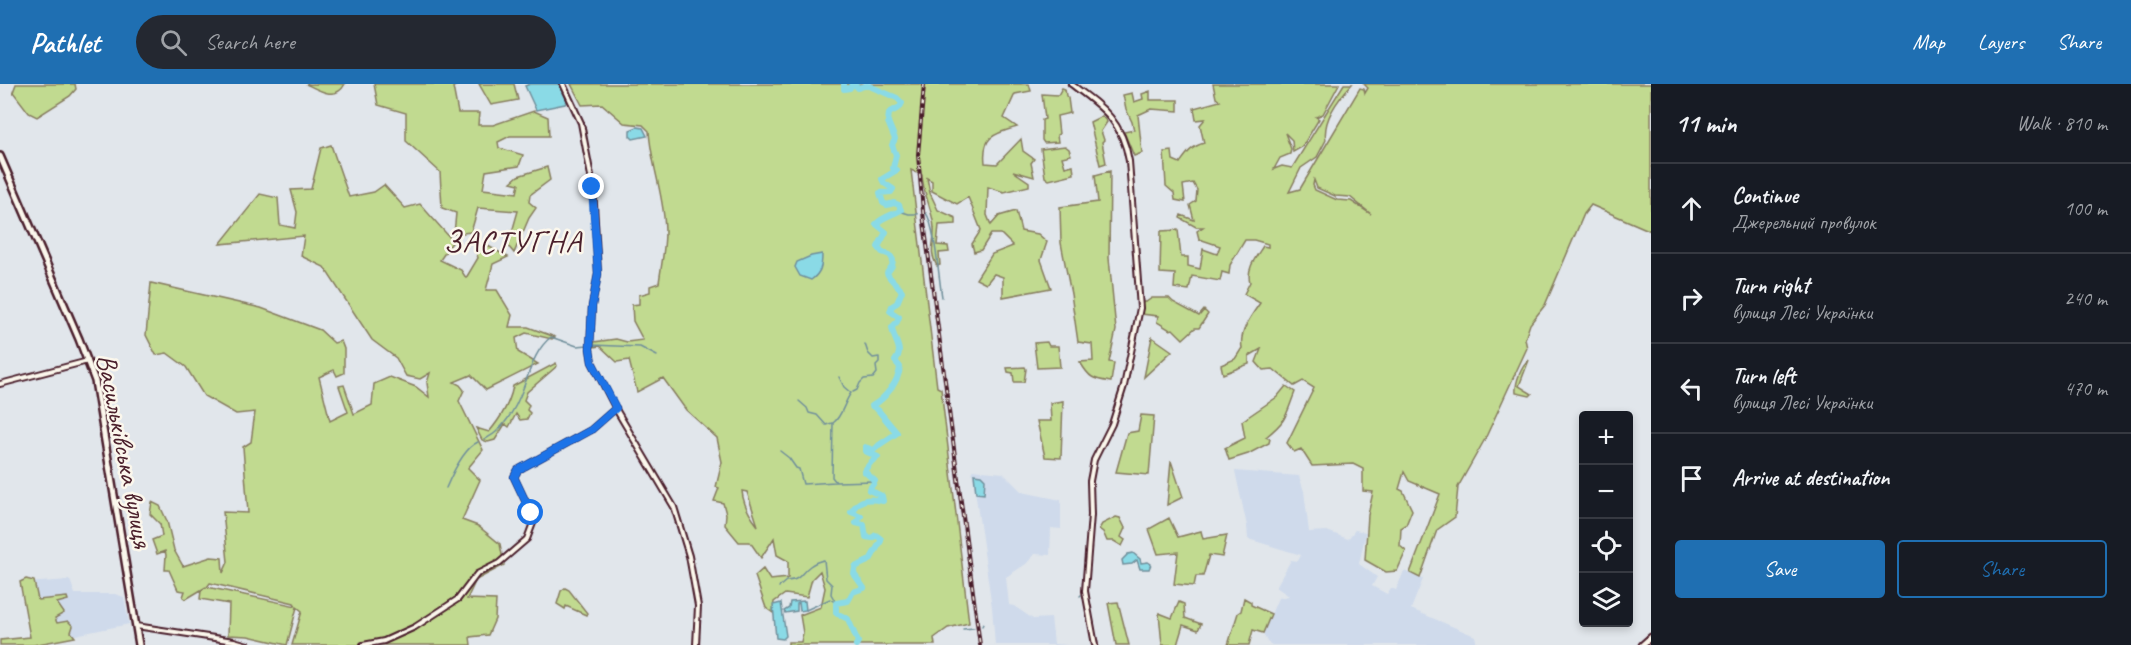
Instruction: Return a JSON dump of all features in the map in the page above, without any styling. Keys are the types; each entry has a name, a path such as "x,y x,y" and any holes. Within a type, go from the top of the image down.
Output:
{"main road":[{"name":"Васильківська вулиця","path":"0,156 95,381 139,645"},
{"path":"1642,645 1651,637"}],"street":[{"path":"563,84 581,123 586,141 592,187 598,274 592,306 590,349 592,362 674,507 689,556 698,606 696,645"},
{"path":"1071,84 1113,118 1120,129 1127,152 1140,308 1124,386 1112,424 1094,460 1089,487 1091,515 1085,591 1095,645"},
{"path":"0,384 88,361"},
{"path":"363,645 384,641 441,610 458,599 477,574 499,562 527,539 533,523 531,513 514,477 518,470 591,430 616,408"},
{"path":"136,626 248,645"}],"shaded area":[{"path":"972,470 1003,473 1022,492 1061,500 1061,529 1051,528 1050,555 1035,554 1026,564 1006,577 1009,605 1033,619 1051,618 1054,644 1067,645 995,645 992,607"},
{"path":"1235,471 1299,476 1304,491 1309,532 1327,531 1348,539 1355,530 1366,532 1359,564 1377,577 1372,586 1387,594 1391,588 1396,590 1404,571 1423,579 1411,609 1475,636 1477,645 1272,645 1267,642 1263,633 1278,598 1289,596 1276,587 1291,560 1298,561 1301,555 1248,539"},
{"path":"70,580 75,594 115,594 124,597 129,624 36,643 25,583"}],"green space":[{"path":"16,84 75,84 76,89 70,96 37,117 29,113 13,92"},
{"path":"306,84 345,84 337,92 327,93"},
{"path":"374,84 460,84 453,87 458,113 479,113 478,125 493,125 534,111 548,117 549,136 510,136 498,142 499,148 523,155 519,166 486,171 483,189 517,193 519,184 511,182 518,176 547,167 550,180 530,195 529,202 536,208 529,218 514,253 508,246 518,211 478,208 471,232 454,234 456,213 442,208 440,172 406,141 406,113 378,105"},
{"path":"479,84 514,84 518,100 491,105"},
{"path":"571,84 1029,84 1031,91 1015,94 1004,118 1017,127 991,138 986,147 985,163 997,164 1021,139 1023,151 1034,159 1031,163 1034,177 1013,171 1029,182 1029,186 1004,192 988,187 987,215 991,225 999,216 1016,211 1021,231 1038,234 1047,242 1041,260 1051,288 1003,297 1003,277 994,274 986,284 976,279 992,254 1013,246 1001,234 991,234 981,250 974,252 972,244 981,230 968,197 957,204 932,191 932,181 927,178 930,193 938,210 956,218 956,224 939,225 937,245 948,246 949,252 939,253 940,265 937,266 932,251 933,222 922,175 911,170 937,387 941,389 969,623 948,628 934,638 935,645 788,645 788,642 801,642 803,633 800,615 821,607 825,588 820,571 812,579 807,597 785,594 774,602 773,613 766,608 755,576 763,569 770,580 788,578 788,561 777,555 774,538 761,558 750,542 739,542 725,525 726,514 723,503 714,501 719,488 716,487 722,462 717,438 686,410 663,378 637,392 629,360 617,362 600,346 593,347 594,342 616,339 627,342 643,340 633,321 632,305 639,304 639,295 650,292 650,286 659,283 665,232 663,207 649,131 643,125 624,123 602,104 582,105","holes":["742,491 747,492 758,526 744,501"]},
{"path":"1213,84 1339,84 1323,114 1316,117 1319,119 1302,147 1293,152 1292,140 1285,133 1291,149 1290,154 1280,158 1274,169 1282,166 1292,168 1344,84 1352,84 1329,117 1325,132 1326,140 1317,157 1301,168 1289,192 1300,189 1360,88 1364,89 1365,93 1368,88 1364,84 1651,84 1651,231 1591,205 1584,214 1545,305 1530,324 1525,339 1527,348 1485,439 1458,487 1455,517 1437,530 1420,578 1410,573 1440,494 1409,481 1404,472 1399,489 1403,491 1412,510 1406,525 1401,528 1400,546 1406,551 1397,571 1386,572 1365,560 1368,515 1373,492 1363,491 1363,469 1353,464 1312,466 1301,449 1294,452 1287,443 1314,388 1303,381 1294,386 1273,369 1263,370 1256,362 1261,349 1249,356 1249,364 1223,374 1221,365 1235,359 1242,348 1244,330 1260,303 1244,294 1250,282 1249,272 1252,263 1263,246 1268,247 1268,244 1245,240 1230,265 1229,274 1222,272 1220,281 1192,276 1189,290 1174,288 1175,274 1160,273 1161,231 1178,230 1181,257 1188,257 1188,266 1200,269 1203,249 1217,254 1220,246 1199,239 1197,231 1203,227 1196,227 1180,218 1181,215 1194,220 1190,205 1196,201 1197,190 1193,183 1183,185 1185,202 1175,200 1174,193 1166,186 1164,152 1172,151 1173,160 1180,163 1190,150 1204,143 1200,125 1205,119 1196,120 1194,108 1220,101 1216,98","holes":["1314,180 1317,188 1335,196 1350,197 1371,214 1351,201 1337,200 1315,190"]},
{"path":"1062,88 1065,89 1068,98 1070,113 1057,116 1058,142 1044,143 1042,120 1045,119 1042,94 1058,95"},
{"path":"1150,91 1150,100 1178,100 1178,111 1151,109 1138,115 1142,153 1134,156 1124,132 1134,130 1123,95 1132,93 1134,102 1143,99 1142,94"},
{"path":"1102,116 1107,122 1101,131 1106,163 1100,165 1090,122"},
{"path":"331,145 349,197 374,192 384,185 405,208 420,204 453,241 440,260 461,270 466,278 478,258 476,242 508,257 493,264 486,290 497,290 512,315 509,327 528,327 555,337 552,339 526,333 516,338 518,352 538,364 486,390 471,375 454,382 464,390 459,401 483,450 468,468 480,480 462,520 478,526 500,544 504,565 476,580 467,599 496,600 495,619 488,635 470,637 471,645 292,645 302,611 297,607 287,645 248,636 228,635 229,604 200,599 201,591 206,587 186,599 183,597 185,591 178,590 169,570 165,570 165,551 157,554 152,540 162,536 160,524 150,514 152,502 160,506 167,521 174,550 183,566 211,557 222,558 223,573 228,562 223,512 248,513 243,447 251,442 255,412 236,414 204,396 186,367 167,353 156,355 146,335 151,283 261,308 320,330 334,343 341,341 344,349 344,373 337,376 334,370 319,377 330,421 348,412 339,386 344,385 354,414 372,405 374,384 390,377 416,387 429,397 427,383 430,373 420,379 406,376 396,358 372,340 324,267 301,256 304,236 220,244 260,194 278,198 280,225 295,228 297,212 291,190 311,189 321,148","holes":["210,583 294,603 296,606 207,587"]},
{"path":"1065,146 1071,155 1062,157 1065,167 1073,165 1074,174 1049,180 1045,177 1041,149"},
{"path":"1110,171 1109,258 1116,330 1109,362 1114,363 1111,382 1092,377 1080,362 1093,361 1092,344 1078,342 1061,243 1060,207 1098,202 1095,175"},
{"path":"1152,298 1169,298 1199,316 1204,310 1208,314 1199,328 1195,328 1183,339 1173,329 1170,330 1157,322 1158,316 1141,314 1141,302"},
{"path":"1152,337 1172,351 1144,377"},
{"path":"1047,342 1049,346 1058,346 1060,367 1037,368 1034,343"},
{"path":"1529,360 1519,386 1532,394 1530,396 1516,393 1519,375"},
{"path":"556,363 557,366 527,392 524,400 529,405 527,410 530,413 527,419 520,420 516,414 509,427 505,424 495,440 488,442 482,440 476,428 489,432 510,399 513,386"},
{"path":"1025,367 1024,382 1014,382 1013,373 1008,372 1007,368"},
{"path":"1286,386 1295,392 1285,417 1266,437 1270,439 1269,443 1248,454 1229,460 1225,448 1245,438 1242,421 1277,397"},
{"path":"1063,401 1061,458 1045,457 1037,421 1051,421 1050,403"},
{"path":"1141,415 1154,416 1149,475 1116,472 1127,433 1138,431"},
{"path":"1171,461 1183,497 1167,505"},
{"path":"1116,517 1120,518 1125,528 1121,537 1125,540 1122,546 1114,541 1107,541 1099,529 1102,524"},
{"path":"1169,518 1178,537 1201,531 1203,539 1227,535 1222,557 1209,555 1203,576 1196,576 1194,586 1174,584 1178,552 1158,554 1149,529"},
{"path":"26,579 34,581 38,600 67,597 68,600 57,603 64,613 55,618 57,623 68,621 73,626 71,632 75,637 33,645 0,645 0,640 30,637 20,582"},
{"path":"565,588 587,613 586,615 566,606 565,609 557,604 561,591"},
{"path":"1244,598 1251,602 1251,605 1271,614 1263,633 1253,630 1249,645 1228,645 1238,613 1241,611"},
{"path":"1118,602 1129,645 1116,645 1108,603"},
{"path":"1179,602 1184,604 1185,618 1201,624 1198,630 1183,625 1177,645 1162,645 1159,613 1172,618"}],"water":[{"path":"559,84 567,101 565,104 536,110 525,86"},
{"path":"637,127 643,128 647,136 633,139 630,136 630,130"},
{"path":"822,254 822,262 817,275 811,280 800,276 795,267 797,262"},
{"path":"974,474 981,475 985,479 984,494 976,493"},
{"path":"1133,553 1141,563 1151,564 1149,569 1140,569 1137,560 1132,564 1123,565 1122,560 1128,554"},
{"path":"805,601 806,610 800,611 799,603 797,611 785,613 790,602"},
{"path":"781,603 786,636 783,639 776,638 773,605"}],"waterway":[{"path":"844,84 844,89 850,88 852,84"},
{"path":"854,84 858,88 867,85 897,98 902,103 900,107 889,113 888,122 895,139 892,145 896,155 893,168 897,170 882,179 893,189 891,192 880,193 883,203 887,205 894,203 899,205 901,210 876,224 886,232 878,247 882,252 890,255 893,260 887,273 902,291 897,303 890,311 899,317 892,327 899,349 895,361 900,367 897,378 890,389 872,406 897,433 874,450 865,447 865,451 878,457 864,471 875,481 869,490 882,496 883,501 865,500 851,512 861,516 856,523 864,525 866,537 872,538 876,535 881,541 870,560 855,567 854,574 864,588 853,592 848,601 836,603 836,613 848,619 858,642 856,645"},
{"path":"899,211 918,214"},
{"path":"926,213 934,240 942,297"},
{"path":"484,440 496,432 510,415 540,349 551,337 577,346 588,345"},
{"path":"853,392 864,379 873,378 877,373 876,366 879,363 879,357 873,358 868,353 865,344"},
{"path":"592,345 640,347 657,356"},
{"path":"839,377 844,387 851,393 839,417 833,423 832,477 836,482 875,481"},
{"path":"799,401 809,413 817,415 826,425 832,423"},
{"path":"446,488 463,456 478,442"},
{"path":"780,451 799,469 803,484 835,482"},
{"path":"779,587 786,581 798,578 813,564 824,560 826,579 832,585 831,594 835,601"},
{"path":"1088,580 1089,569"},
{"path":"806,610 830,599 836,603"},
{"path":"963,629 974,628"}],"railway":[{"path":"924,84 918,155 924,222 980,645"}],"district":[{"name":"ЗАСТУГНА","path":"513,241"}],"route":[{"path":"531,513 514,477 518,470 591,430 616,408 592,362 590,349 592,306 598,274 592,187"}]}
